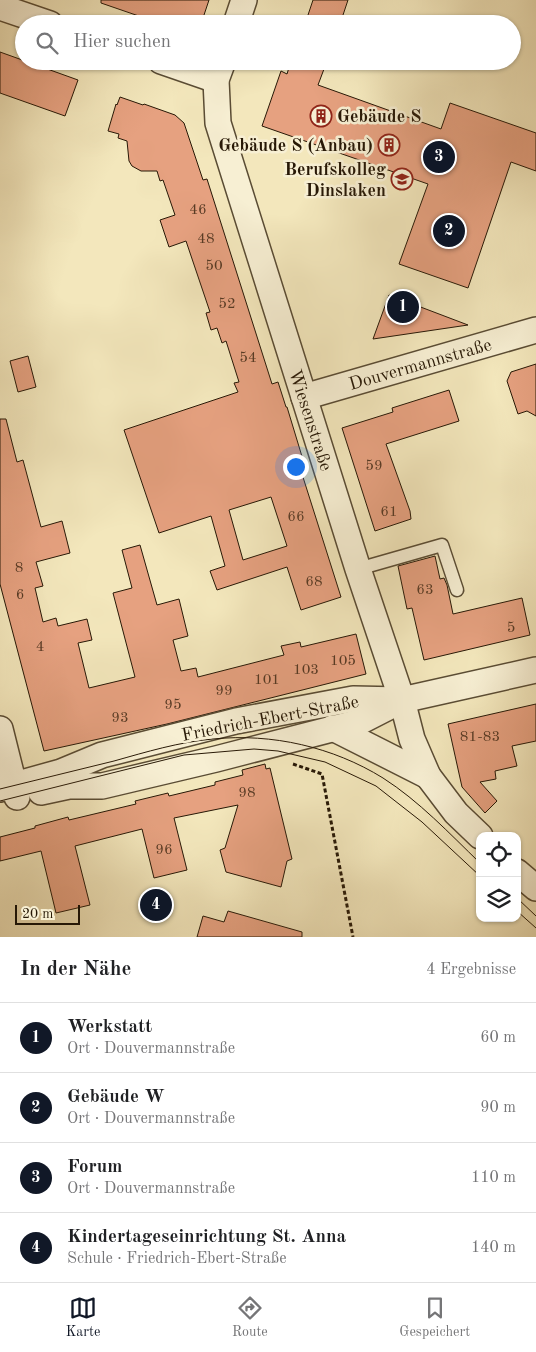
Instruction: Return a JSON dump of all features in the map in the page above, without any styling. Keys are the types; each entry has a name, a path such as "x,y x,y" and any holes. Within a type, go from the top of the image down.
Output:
{"street":[{"path":"239,15 244,0"},
{"path":"0,7 24,15"},
{"name":"Wiesenstraße","path":"220,71 218,123 358,569 402,700 412,739 428,776 456,813 476,832"},
{"name":"Douvermannstraße","path":"304,397 536,330"},
{"path":"402,700 536,670"},
{"name":"Friedrich-Ebert-Straße","path":"8,793 102,755 236,721 353,699 402,700"},
{"name":"Friedrich-Ebert-Straße","path":"8,793 69,786 102,786 358,722 402,700"},
{"path":"0,728 8,793"},
{"name":"Wiesenstraße","path":"333,728 428,776"}],"lane":[{"path":"358,569 442,545 457,590"}],"path":[{"path":"322,774 353,937"}],"building":[{"path":"101,0 209,0 204,15 136,15 101,3"},
{"path":"313,0 348,0 343,15 308,15"},
{"path":"0,52 15,57 15,70 50,70 78,80 65,116 0,93"},
{"path":"288,70 324,70 318,85 441,129 450,103 536,133 536,171 511,162 468,288 399,264 428,184 262,126 281,71 287,74"},
{"path":"120,97 175,115 184,123 203,180 207,179 272,384 278,382 287,407 307,473 302,474 341,597 301,610 287,567 217,590 210,571 225,566 211,516 159,533 124,430 238,392 234,383 239,382 226,341 222,343 217,328 211,330 206,313 210,312 186,241 169,247 160,220 175,215 163,180 160,181 157,171 141,171 132,166 129,161 127,141 118,138 119,134 108,131","holes":["271,497 287,546 243,560 229,510"]},
{"path":"389,295 468,325 373,339"},
{"path":"28,356 36,387 18,392 10,361"},
{"path":"536,364 536,416 527,411 518,414 507,381 511,372"},
{"path":"449,390 459,421 386,444 410,511 411,519 375,531 342,428 393,412 392,408"},
{"path":"0,419 6,419 17,462 23,460 41,527 62,521 70,553 36,562 43,586 35,588 43,622 56,618 58,626 87,619 92,640 78,643 89,688 135,677 113,593 132,588 122,550 140,545 157,605 179,599 188,636 173,640 181,671 196,668 198,677 284,655 281,646 300,642 301,647 356,634 366,674 167,724 44,751 0,584"},
{"path":"435,556 440,579 444,578 447,585 453,614 522,598 530,635 424,660 412,608 407,609 398,566"},
{"path":"536,704 536,741 512,746 517,766 495,771 496,779 480,782 497,801 485,813 462,787 448,724"},
{"path":"265,764 266,769 270,768 292,859 287,861 281,887 226,872 220,850 225,848 238,805 174,818 187,870 154,878 142,829 75,846 90,905 56,913 41,851 0,861 0,837 68,817 69,820 136,804 135,801 168,793 169,796 215,785 215,782 243,775 242,770"},
{"path":"228,911 302,932 302,937 197,937 203,916 224,922"}],"tram line":[{"path":"0,789 188,742 235,738 280,741 323,750 364,767 383,778 421,807 476,859"},
{"path":"0,801 184,755 254,749 278,751 325,762 376,786 422,822 476,872"},
{"path":"521,902 536,916"},
{"path":"521,915 536,928"}],"place":[{"name":"Gebäude S","path":"321,116"},
{"name":"Gebäude S (Anbau)","path":"389,145"},
{"name":"Forum","path":"439,157"},
{"name":"Berufskolleg Dinslaken","path":"402,179"},
{"name":"Gebäude W","path":"449,231"},
{"name":"Werkstatt","path":"403,307"},
{"name":"Kindertageseinrichtung St. Anna","path":"156,905"}]}
